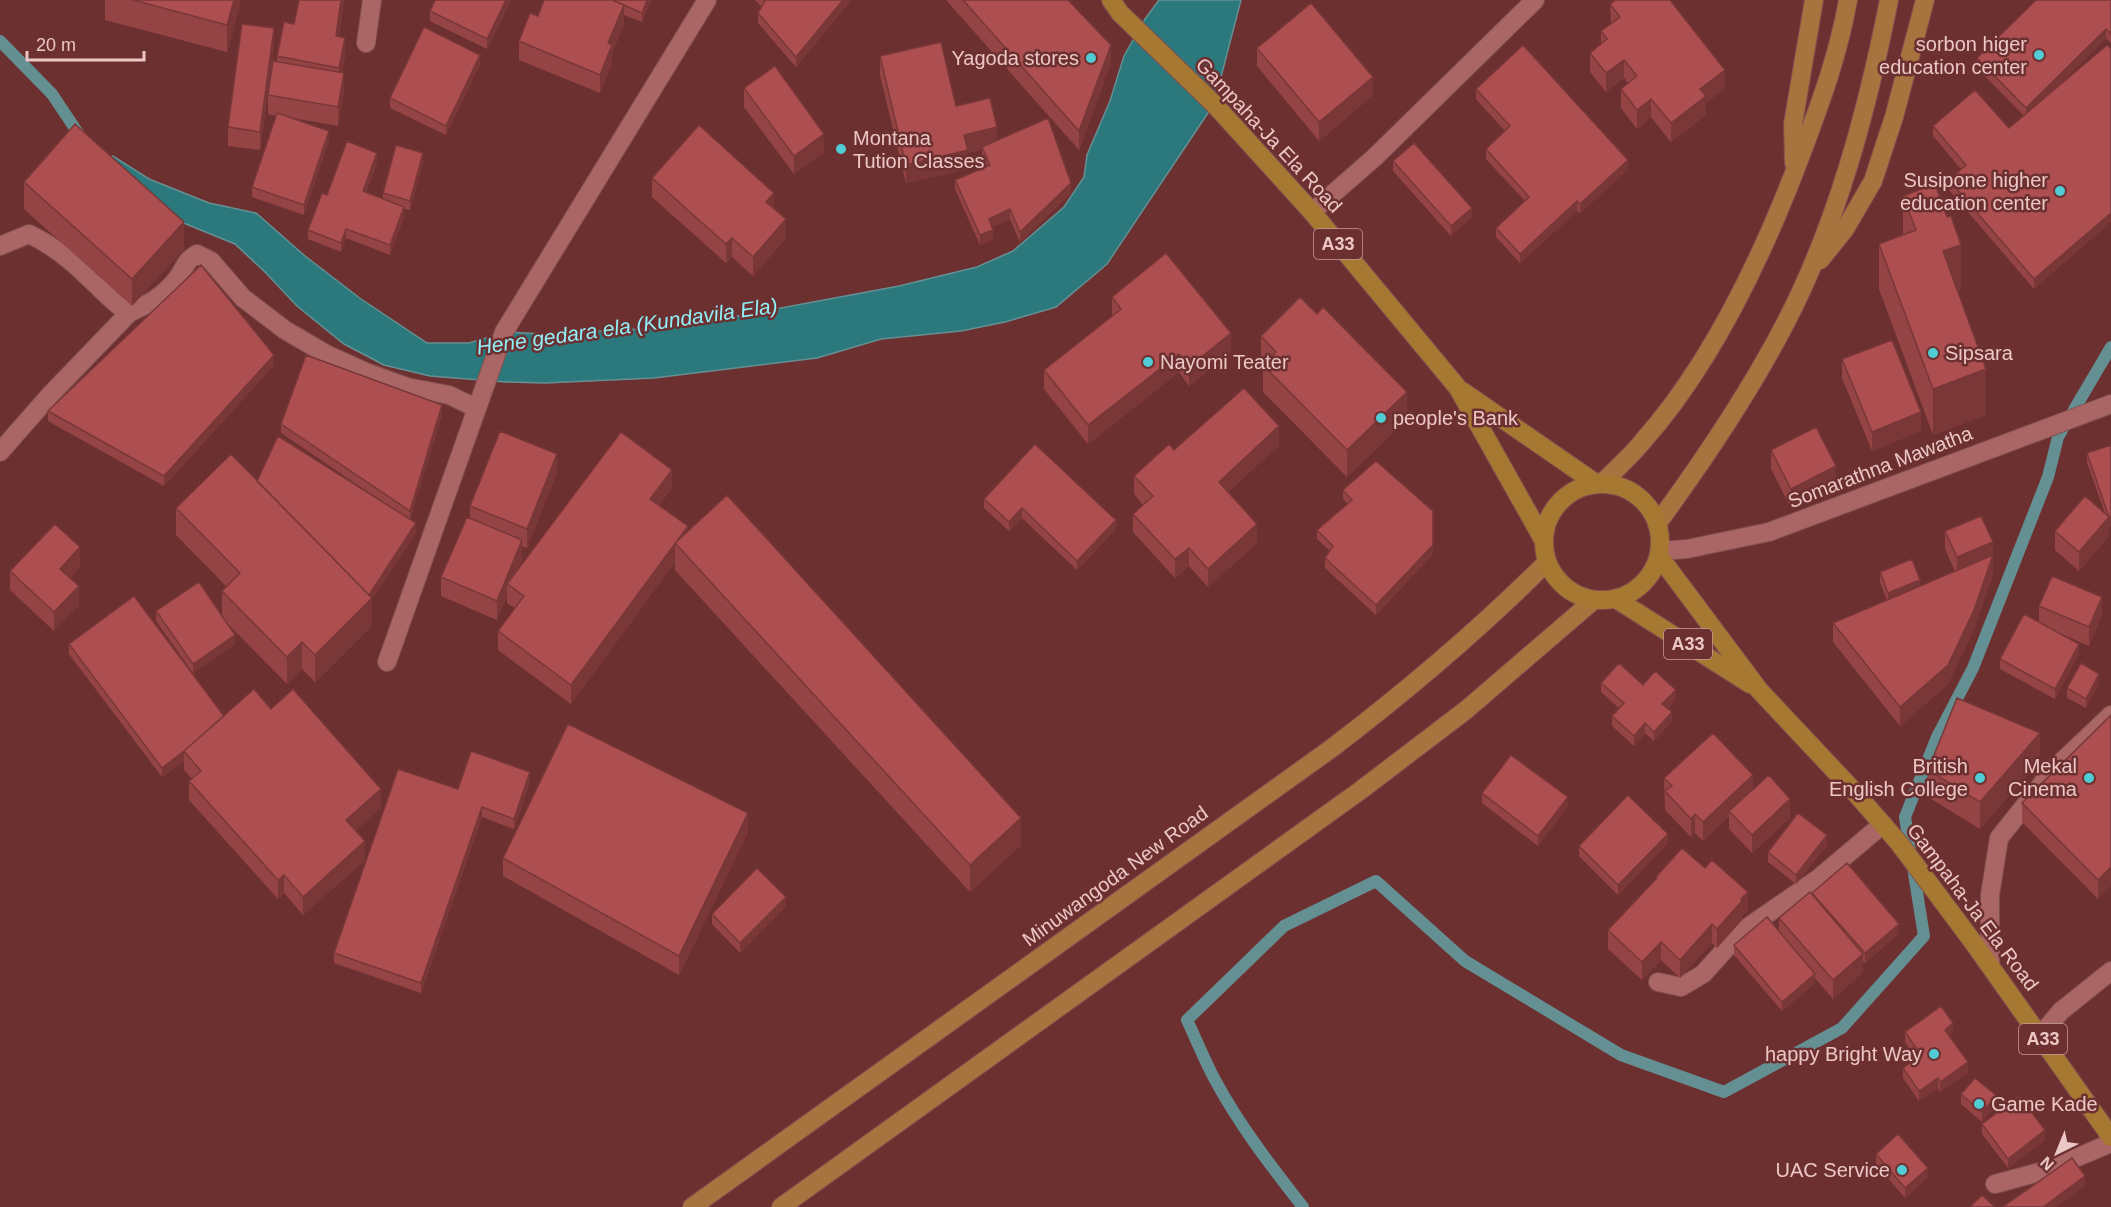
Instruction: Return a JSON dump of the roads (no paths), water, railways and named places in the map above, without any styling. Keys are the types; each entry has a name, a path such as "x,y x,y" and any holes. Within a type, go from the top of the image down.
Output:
{"highway":[{"name":"Gampaha-Ja Ela Road","path":"1116,7 1214,104 1312,212 1458,388 1544,541"},
{"name":"Gampaha-Ja Ela Road","path":"1458,388 1599,484"},
{"path":"1599,484 1617,486 1636,494 1651,510 1660,534 1656,566 1644,583 1631,593 1616,599 1593,600 1569,591 1554,576 1547,562 1544,541 1549,517 1557,504 1577,489 1599,484"},
{"name":"Gampaha-Ja Ela Road","path":"1659,553 1759,690 1899,843 1990,965 2111,1137"},
{"name":"Gampaha-Ja Ela Road","path":"1616,599 1759,690"}],"main road":[{"path":"1794,173 1793,124 1814,0"},
{"path":"1599,484 1644,441 1674,402 1705,355 1758,261 1794,173 1835,56 1848,0"},
{"path":"1657,524 1707,455 1741,402 1785,323 1807,277 1826,231 1851,152 1872,79 1889,0"},
{"path":"1807,277 1845,229 1873,181 1894,117 1925,0"},
{"name":"Minuwangoda New Road","path":"692,1207 1341,741 1396,699 1466,640 1547,562"},
{"path":"781,1207 1387,770 1466,710 1593,600"}],"street":[{"path":"366,43 372,0"},
{"path":"387,662 504,332 707,0"},
{"path":"1312,212 1375,157 1535,0"},
{"path":"0,246 29,234 47,243 129,313"},
{"path":"0,452 50,395 129,313 157,300 177,278 188,260 197,254 211,261 243,298 285,330 326,354 368,373 407,387 449,395 476,408"},
{"name":"Somarathna Mawatha","path":"1659,553 1769,532 2111,404"},
{"path":"1990,965 1990,895 2000,838 2053,770 2111,715"},
{"path":"1658,982 1681,987 1703,974 1741,932 1819,878 1883,824"},
{"path":"2040,1036 2061,1011 2111,971"},
{"path":"1995,1184 2047,1170 2111,1143"}],"water":[{"path":"1159,0 1241,0 1214,104 1107,264 1056,307 1005,322 961,331 881,339 817,358 654,378 545,383 430,376 384,365 344,344 297,306 235,244 186,224 151,206 106,158 113,156 149,179 209,203 256,213 305,256 361,299 427,343 469,343 507,332 542,334 640,329 711,321 899,286 977,267 1013,251 1064,207 1084,177 1087,155 1110,101 1124,56 1145,19"}],"waterway":[{"name":"Hene gedara ela (Kundavila Ela)","path":"0,41 52,94 82,139"},
{"path":"1303,1207 1267,1161 1234,1112 1210,1071 1187,1020 1284,926 1376,881 1465,961 1621,1055 1724,1092 1842,1028 1924,936 1905,817 1937,737 1973,668 2048,477 2058,437 2111,347"}],"place":[{"name":"sorbon higer education center","path":"2039,55"},
{"name":"Yagoda stores","path":"1091,58"},
{"name":"Montana Tution Classes","path":"841,149"},
{"name":"Susipone higher education center","path":"2060,191"},
{"name":"Sipsara","path":"1933,353"},
{"name":"Nayomi Teater","path":"1148,362"},
{"name":"people's Bank","path":"1381,418"},
{"name":"British English College","path":"1980,778"},
{"name":"Mekal Cinema","path":"2089,778"},
{"name":"happy Bright Way","path":"1934,1054"},
{"name":"Game Kade","path":"1979,1104"},
{"name":"UAC Service","path":"1902,1170"}]}
